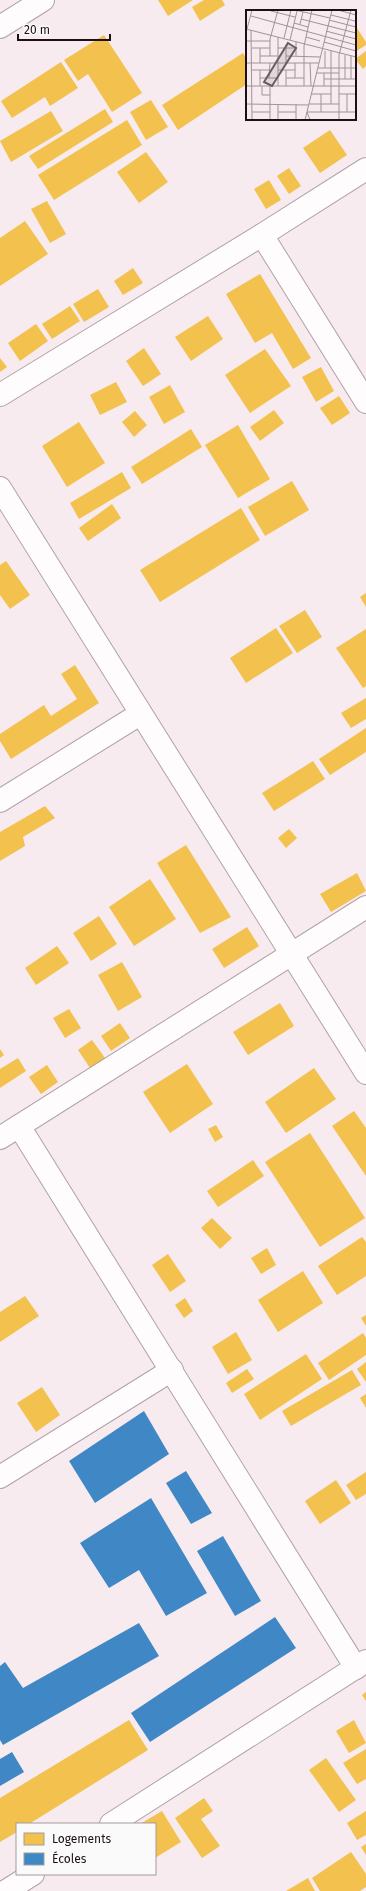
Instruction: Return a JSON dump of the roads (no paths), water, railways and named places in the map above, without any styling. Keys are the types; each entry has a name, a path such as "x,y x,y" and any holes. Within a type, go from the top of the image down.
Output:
{"street":[{"path":"0,27 43,0"},
{"path":"0,395 262,235 366,169"},
{"path":"262,235 366,402"},
{"path":"0,488 366,1073"},
{"path":"0,801 140,714"},
{"path":"0,1138 291,952 366,907"},
{"path":"19,1126 172,1370 361,1665 113,1823"},
{"path":"0,1477 172,1370"},
{"path":"6,1891 31,1875"}]}
